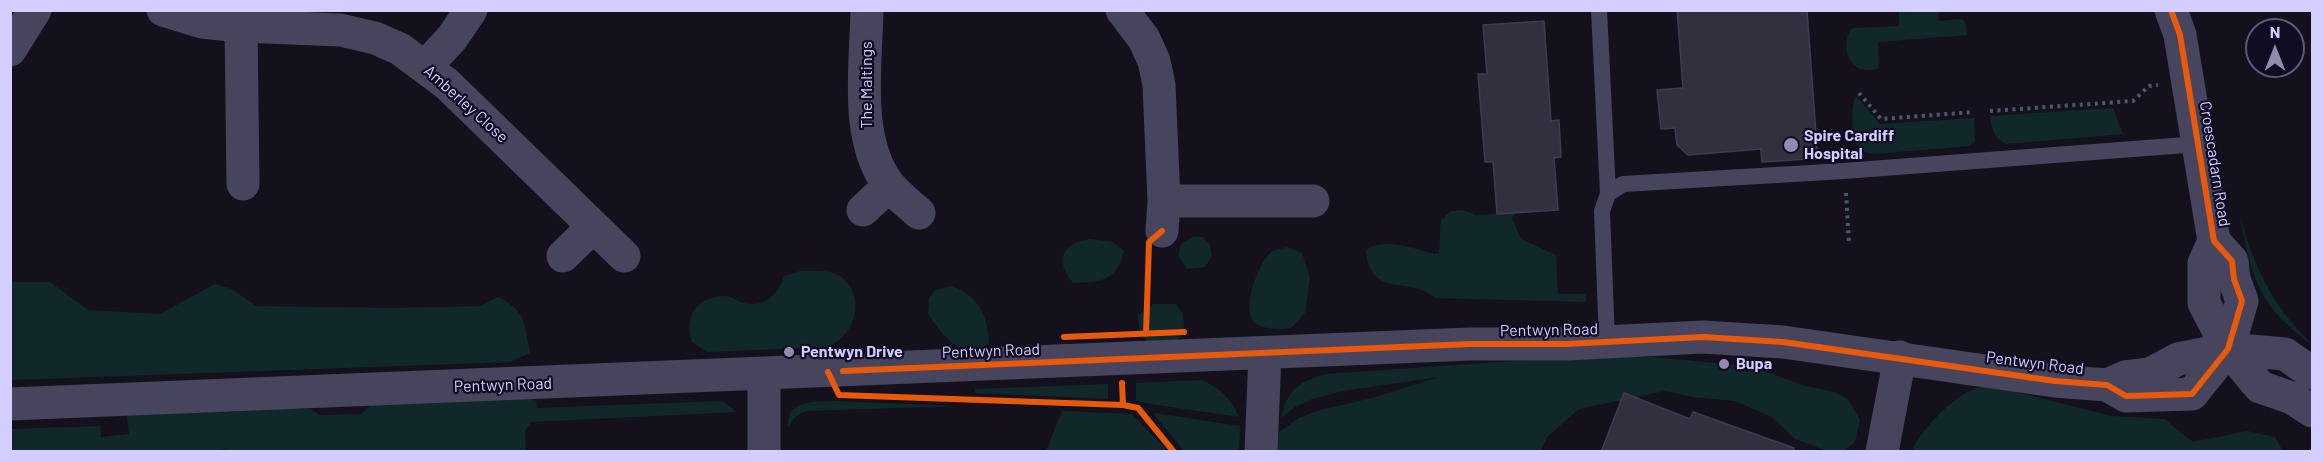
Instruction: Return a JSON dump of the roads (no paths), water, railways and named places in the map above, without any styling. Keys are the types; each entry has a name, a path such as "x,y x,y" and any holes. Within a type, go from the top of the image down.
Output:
{"street":[{"path":"10,51 35,10"},
{"name":"Amberley Close","path":"164,10 201,22 340,30 375,38 400,49 426,66 447,84 624,256"},
{"path":"426,66 452,38 471,10"},
{"name":"The Maltings","path":"867,10 865,118 869,147 889,186 919,213"},
{"path":"1122,10 1144,39 1154,61 1159,86 1163,216 1313,201"},
{"name":"Croescadarn Road","path":"2171,10 2180,35 2214,241 2232,261 2234,279 2242,301 2228,349"},
{"path":"241,26 243,184"},
{"path":"863,210 889,186"},
{"path":"563,256 594,227"},
{"name":"Pentwyn Road","path":"10,404 764,375 1470,344 1566,344 1715,338 1783,342 2055,381 2108,385 2125,376 2150,374 2178,359 2228,349 2285,354 2313,373"},
{"path":"2228,349 2260,387 2292,398 2313,411"},
{"path":"1261,452 1265,354"},
{"path":"1882,452 1900,357"},
{"path":"764,375 764,452"}],"lane":[{"path":"1599,10 1608,194 1602,211 1607,342"},
{"path":"1608,194 1623,184 1844,171 2199,144"}],"place":[{"name":"Spire Cardiff Hospital","path":"1791,145"},
{"name":"Pentwyn Drive","path":"789,352"},
{"name":"Bupa","path":"1724,364"}]}
